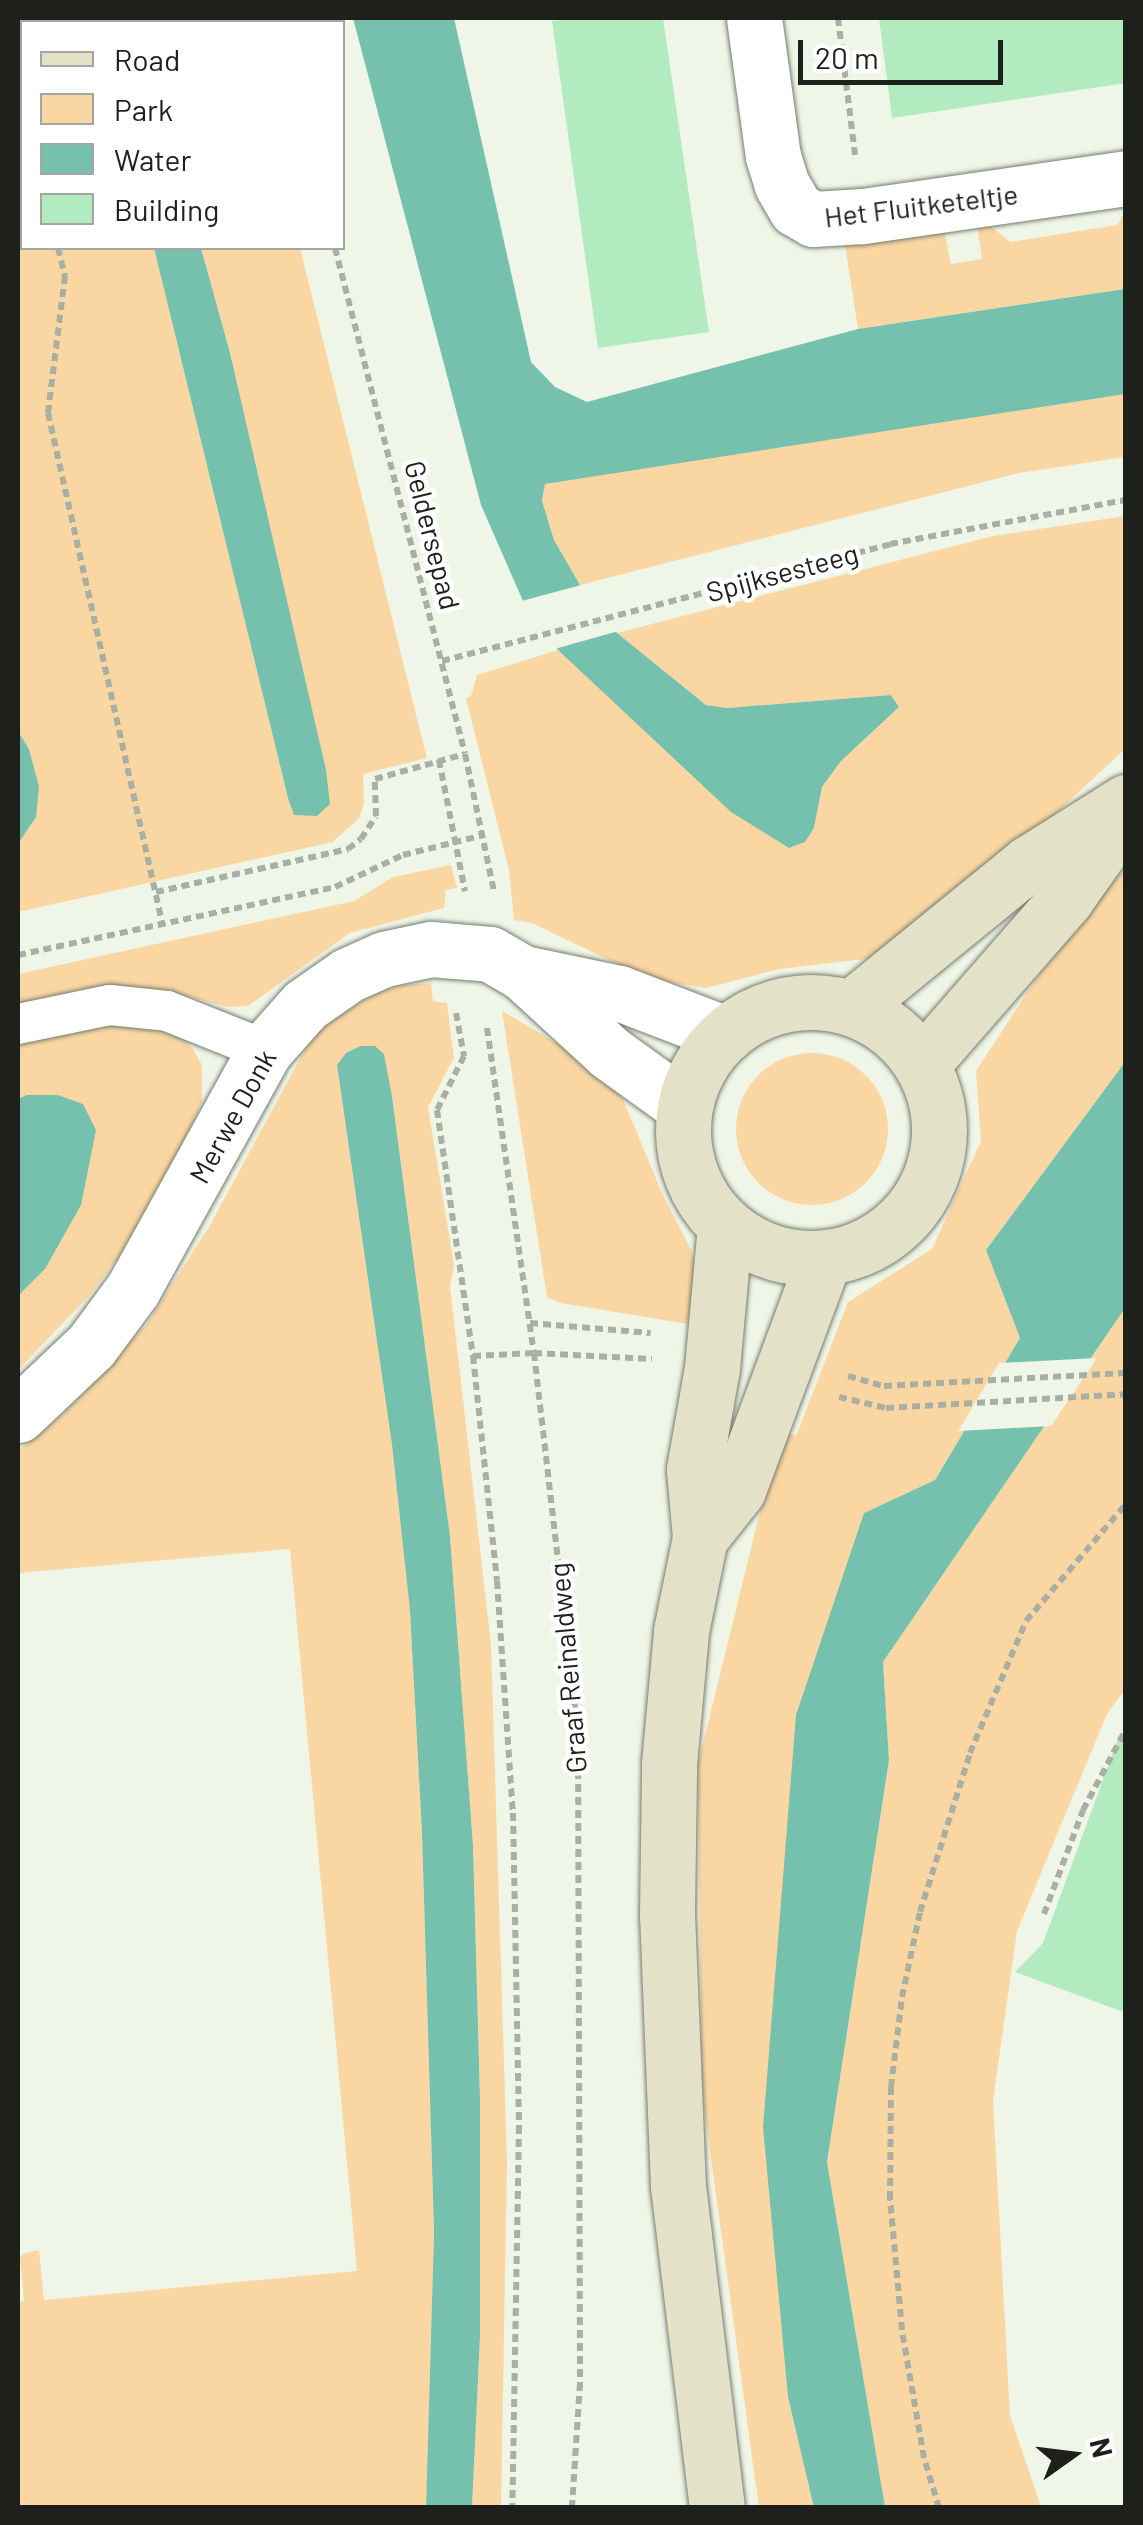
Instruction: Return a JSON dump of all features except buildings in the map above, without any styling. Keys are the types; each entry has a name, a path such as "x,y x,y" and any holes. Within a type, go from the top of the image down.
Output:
{"main road":[{"path":"851,1008 1029,864 1126,802"},
{"path":"922,1064 1065,900 1126,814"},
{"path":"818,1002 851,1008 879,1020 922,1064 936,1098 940,1135 934,1172 917,1204 892,1232 860,1250 824,1259 788,1257 755,1246 725,1226 689,1172 684,1140 685,1107 692,1080 726,1034 753,1016 784,1004 818,1002"},
{"path":"717,2508 678,2187 667,1916 669,1764 681,1631 700,1538 694,1469 714,1356 725,1226"},
{"path":"700,1538 738,1490 824,1259"}],"street":[{"name":"Het Fluitketeltje","path":"754,18 782,186 796,209 813,219 863,216 1126,178"},
{"name":"Merwe Donk","path":"18,1415 91,1346 134,1289 265,1050 304,1005 348,975 384,958 431,949 490,959 619,994 726,1034"},
{"path":"490,959 685,1107"}],"lane":[{"path":"18,1024 110,1005 167,1011 265,1050"}],"path":[{"path":"838,18 863,216"},
{"path":"58,250 65,276 48,413 162,922"},
{"name":"Geldersepad","path":"336,250 484,835 457,842"},
{"name":"Spijksesteeg","path":"442,660 890,544 1126,500"},
{"path":"156,892 348,849 361,839 376,816 376,778 465,754"},
{"path":"439,760 466,882 490,959 453,996 464,1056 437,1110 462,1259 486,1468 513,1813 519,2126 512,2508"},
{"path":"18,956 335,886 403,855 457,842"},
{"name":"Graaf Reinaldweg","path":"490,959 484,1004 534,1353 578,1732 580,2383 572,2508"},
{"path":"884,1386 1122,1374"},
{"path":"886,1408 1123,1394"},
{"path":"939,2508 924,2458 902,2330 890,2199 892,2087 902,1997 920,1912 970,1753 1026,1622 1126,1504"},
{"path":"1044,1914 1083,1810 1126,1729"}],"green space":[{"path":"18,18 92,18 20,20 20,250 154,250 288,798 230,353 202,250 300,250 427,758 363,774 364,804 359,818 333,842 18,912 18,844 36,817 29,749 18,731"},
{"path":"136,18 238,20 137,20"},
{"path":"1125,212 1125,289 858,329 845,245 944,229 951,264 982,259 977,224 987,223 1010,242 1117,225"},
{"path":"1125,394 1125,457 1019,473 580,585 554,540 542,501 545,484 569,478"},
{"path":"1125,516 1125,749 939,922 882,957 780,969 706,988 648,979 532,923 514,920 509,871 466,698 471,696 477,675 558,650 789,848 805,842 814,828 822,787 841,761 899,707 891,695 727,708 706,705 617,633 993,536"},
{"path":"451,865 457,888 446,890 444,908 350,933 248,1006 228,1007 170,992 98,990 18,1005 18,974 354,901 393,877"},
{"path":"1125,869 1125,1062 986,1250 1020,1338 935,1480 864,1513 788,2397 814,2507 759,2508 702,2093 698,1764 780,1430 796,1436 848,1302 932,1249 981,1141 976,1071 1089,898"},
{"path":"431,983 433,1001 447,1003 454,1058 428,1107 454,1265 450,1286 491,1644 507,2161 501,2507 472,2507 480,2337 480,2098 473,1845 450,1536 392,1096 360,1046 346,1053 337,1065 392,1445 410,1611 422,1833 434,2232 426,2507 18,2507 18,2302 24,2301 20,2257 25,2253 39,2250 44,2300 357,2271 290,1549 18,1573 18,1451 62,1415 146,1325 209,1227 309,1042 326,1024 372,995 402,985"},
{"path":"502,1011 599,1068 620,1092 662,1193 691,1250 698,1275 694,1325 560,1303 547,1297"},
{"path":"156,1023 177,1033 193,1049 202,1065 202,1102 180,1153 123,1251 89,1296 18,1370 18,1296 45,1269 96,1130 82,1104 58,1095 18,1099 18,1041 102,1024"},
{"path":"812,1053 841,1059 866,1075 882,1100 888,1129 882,1158 866,1183 841,1199 812,1205 783,1199 758,1183 742,1158 736,1129 742,1100 758,1075 783,1059"},
{"path":"1125,1308 1125,1689 1107,1714 1017,1931 993,2101 1010,2415 1041,2507 885,2507 827,2162 889,1760 883,1662"}],"water":[{"path":"353,18 454,18 531,362 555,387 587,402 858,329 1125,289 1125,394 545,484 542,501 554,540 580,585 617,633 706,705 727,708 891,695 899,707 841,761 822,787 814,828 805,842 789,848 731,812 558,650 523,601 481,505"},
{"path":"154,250 202,250 230,353 326,770 330,804 317,816 294,815"},
{"path":"18,731 29,749 39,787 36,817 18,844"},
{"path":"360,1046 375,1046 384,1054 392,1096 450,1536 473,1845 480,2098 480,2337 472,2507 426,2507 434,2232 422,1833 410,1611 392,1445 337,1065 346,1053"},
{"path":"1125,1062 1125,1308 883,1662 889,1760 827,2162 885,2507 814,2508 788,2397 763,2127 796,1715 864,1513 935,1480 1020,1338 986,1250"},
{"path":"27,1095 58,1095 83,1104 96,1130 81,1205 45,1269 18,1296 18,1099"}],"pier":[{"path":"585,584 622,630 551,650 518,602"},
{"path":"1097,1358 1051,1426 958,1431 999,1363"}]}
